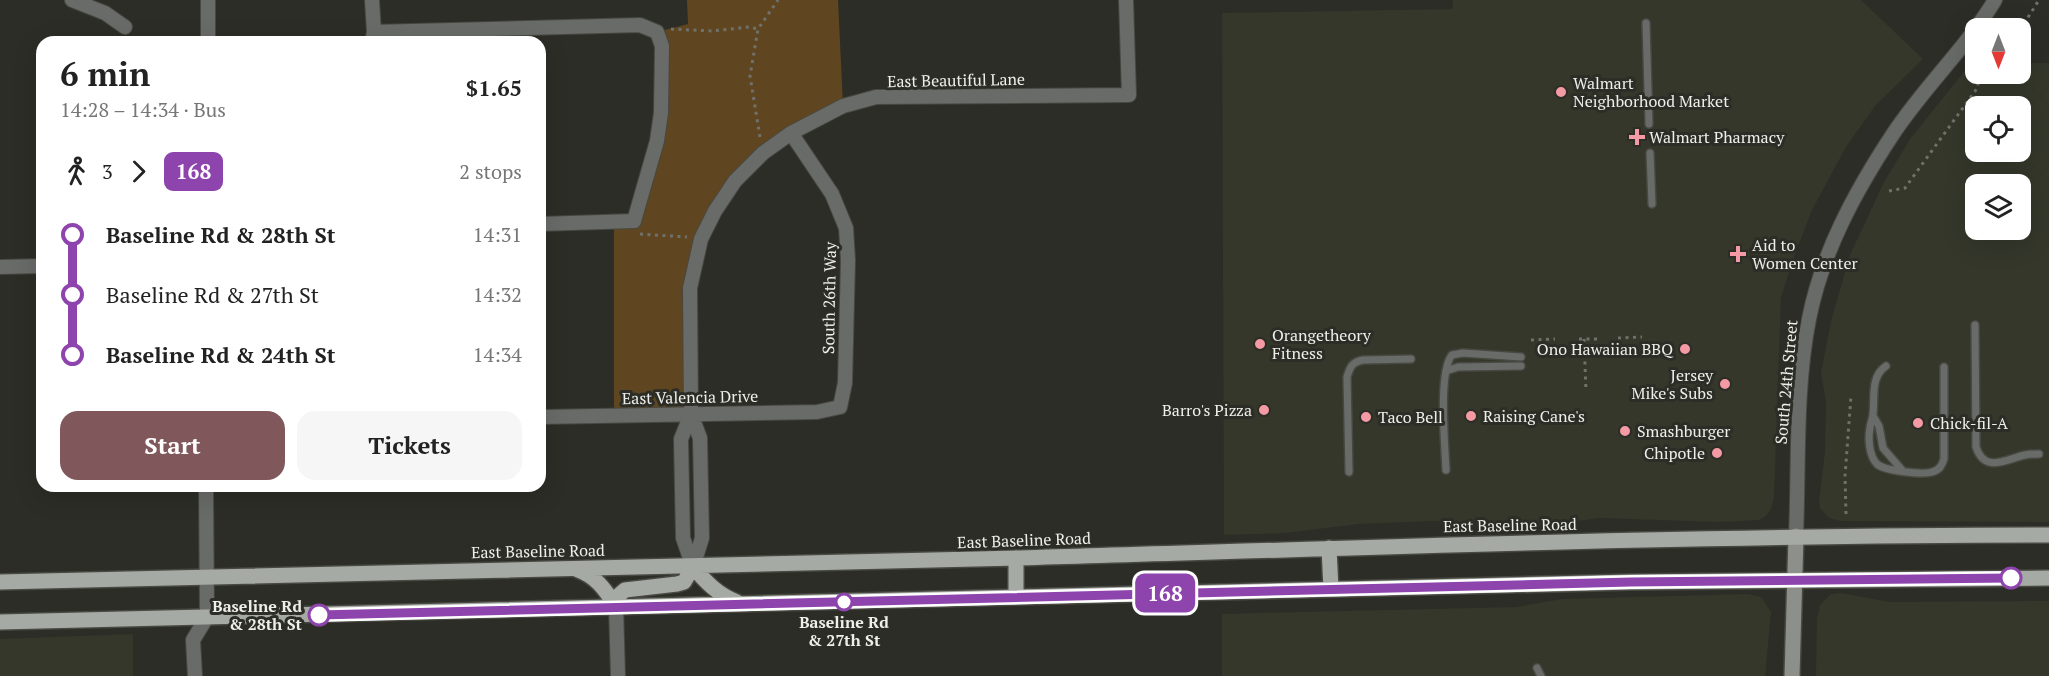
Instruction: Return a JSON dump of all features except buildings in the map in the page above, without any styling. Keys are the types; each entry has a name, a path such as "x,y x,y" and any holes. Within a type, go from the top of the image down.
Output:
{"main road":[{"name":"East Baseline Road","path":"0,582 693,567 1796,536 2049,535"},
{"name":"South 24th Street","path":"1792,676 1796,536"},
{"path":"1329,548 1331,589"},
{"path":"1016,558 1016,597"},
{"path":"616,606 618,596 625,590 684,582 693,567 711,588 741,604"},
{"path":"576,568 597,581 616,606"},
{"path":"0,622 1631,582 2049,578"}],"street":[{"path":"72,0 105,13 125,27"},
{"path":"208,0 208,36"},
{"path":"372,0 373,36"},
{"name":"East Beautiful Lane","path":"692,414 690,288 701,239 715,211 735,181 762,153 791,133 843,106 876,97 1129,95 1126,0"},
{"name":"South 24th Street","path":"1796,536 1800,409 1805,346 1811,309 1827,255 1865,177 1894,131 1995,0"},
{"path":"395,36 640,25 657,32 662,46 661,113 657,141 633,221 546,224"},
{"name":"South 26th Way","path":"791,133 832,194 846,228 848,260 844,383 840,406"},
{"path":"0,267 36,266"},
{"name":"East Valencia Drive","path":"546,417 817,412 840,406"},
{"path":"692,414 681,439 683,538 693,567"},
{"path":"195,676 193,640 207,618 206,492"},
{"path":"616,606 618,676"}],"lane":[{"path":"1646,23 1649,124"},
{"path":"1650,153 1652,204"},
{"path":"1975,326 1976,447 1978,453 1984,459 1995,463 2008,462 2024,455 2039,454"},
{"path":"1446,470 1444,397 1447,361 1452,355 1463,353 1521,357"},
{"path":"1349,472 1347,377 1351,365 1363,360 1411,359"},
{"path":"1446,371 1458,367 1521,366"},
{"path":"1886,366 1876,378 1873,416 1869,429 1871,454 1877,464 1888,469 1917,473 1932,472 1941,467 1944,459 1944,367"},
{"path":"1873,416 1879,426 1883,448 1902,470"},
{"path":"1538,668 1541,676"}],"path":[{"path":"762,153 750,76 758,29 778,0"},
{"path":"2028,18 2039,0"},
{"path":"657,32 674,28 712,31 749,27 758,29"},
{"path":"1889,191 1905,188 1978,84"},
{"path":"633,221 638,234 701,239"},
{"path":"1618,338 1642,338"},
{"path":"1531,340 1555,339"},
{"path":"1586,391 1581,339 1598,339"},
{"path":"1846,514 1845,476 1851,396"}],"shaded area":[{"path":"687,0 838,0 843,106 791,133 735,181 694,262 691,414 614,415 614,222 634,221 657,141 657,32 688,24"},
{"path":"1453,0 1861,0 1923,59 1875,106 1846,147 1812,210 1795,254 1781,297 1774,497 1771,509 1766,516 1759,520 1719,522 1599,518 1541,526 1433,521 1359,524 1285,533 1224,535 1222,13 1453,9"},
{"path":"2031,63 2049,63 2049,522 1840,521 1829,518 1820,508 1826,402 1821,373 1831,321 1850,255 1884,182 1910,139 1965,70 1965,84 2031,84"},
{"path":"1841,593 1890,602 2049,601 2049,676 1816,676 1817,618 1820,605 1831,594"},
{"path":"1748,594 1761,597 1771,612 1765,676 1222,676 1222,614 1516,607 1562,599"},
{"path":"133,634 133,676 0,676 0,639"}],"bus line":[{"name":"168","path":"319,615 1631,582 2011,578"}],"place":[{"name":"Walmart Neighborhood Market","path":"1561,92"},
{"name":"Walmart Pharmacy","path":"1637,137"},
{"name":"Aid to Women Center","path":"1738,254"},
{"name":"Orangetheory Fitness","path":"1260,344"},
{"name":"Ono Hawaiian BBQ","path":"1685,349"},
{"name":"Jersey Mike's Subs","path":"1725,384"},
{"name":"Barro's Pizza","path":"1264,410"},
{"name":"Raising Cane's","path":"1471,416"},
{"name":"Taco Bell","path":"1366,417"},
{"name":"Chick-fil-A","path":"1918,423"},
{"name":"Smashburger","path":"1625,431"},
{"name":"Chipotle","path":"1717,453"},
{"name":"Baseline Rd & 27th St","path":"844,602"},
{"name":"Baseline Rd & 28th St","path":"319,615"}]}
